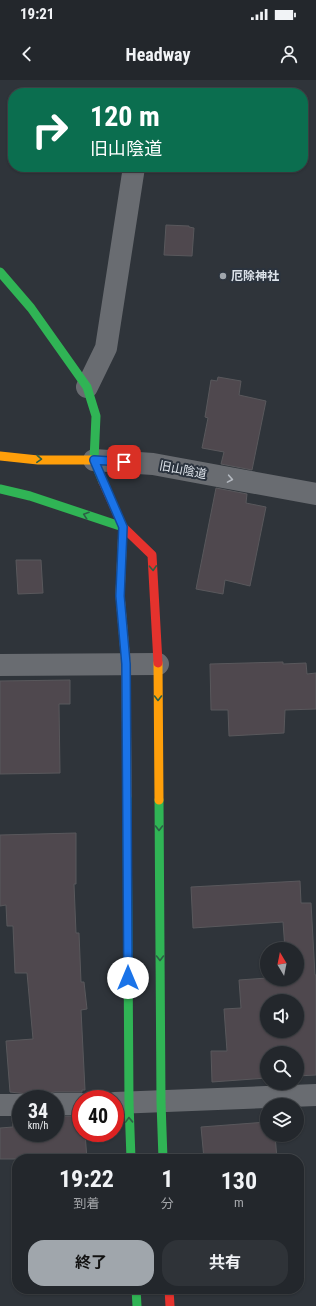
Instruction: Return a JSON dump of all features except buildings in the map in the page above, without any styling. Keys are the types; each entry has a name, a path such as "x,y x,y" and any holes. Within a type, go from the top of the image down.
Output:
{"street":[{"path":"87,387 106,348 133,172"},
{"path":"0,272 31,308 87,387 96,416 94,460 123,527 152,555 158,664 161,1102 163,1154"},
{"name":"旧山陰道","path":"0,456 38,460 94,460 153,464 316,494"},
{"path":"0,489 30,496 123,527"},
{"path":"122,1090 126,664 120,596 123,527"},
{"path":"0,665 158,664"},
{"path":"124,1103 316,1095"},
{"path":"0,1105 12,1105"},
{"path":"124,1115 130,1154"},
{"path":"136,1294 137,1306"},
{"path":"169,1294 170,1306"}],"traffic: fast":[{"path":"0,272 31,308 87,387 96,416 94,460 103,482"},
{"path":"0,489 30,496 123,527"},
{"path":"127,796 129,1103 131,1154"},
{"path":"159,800 161,1102 163,1154"},
{"path":"136,1294 137,1306"}],"traffic: slow":[{"path":"0,456 38,460 94,460"},
{"path":"123,527 120,595 126,664 127,796"},
{"path":"158,663 159,800"}],"traffic: jam":[{"path":"103,482 123,527 152,555 158,663"},
{"path":"169,1294 170,1306"}],"place":[{"name":"厄除神社","path":"223,276"}],"route":[{"path":"124,462 94,460 123,527 120,596 126,664 128,978"}]}
